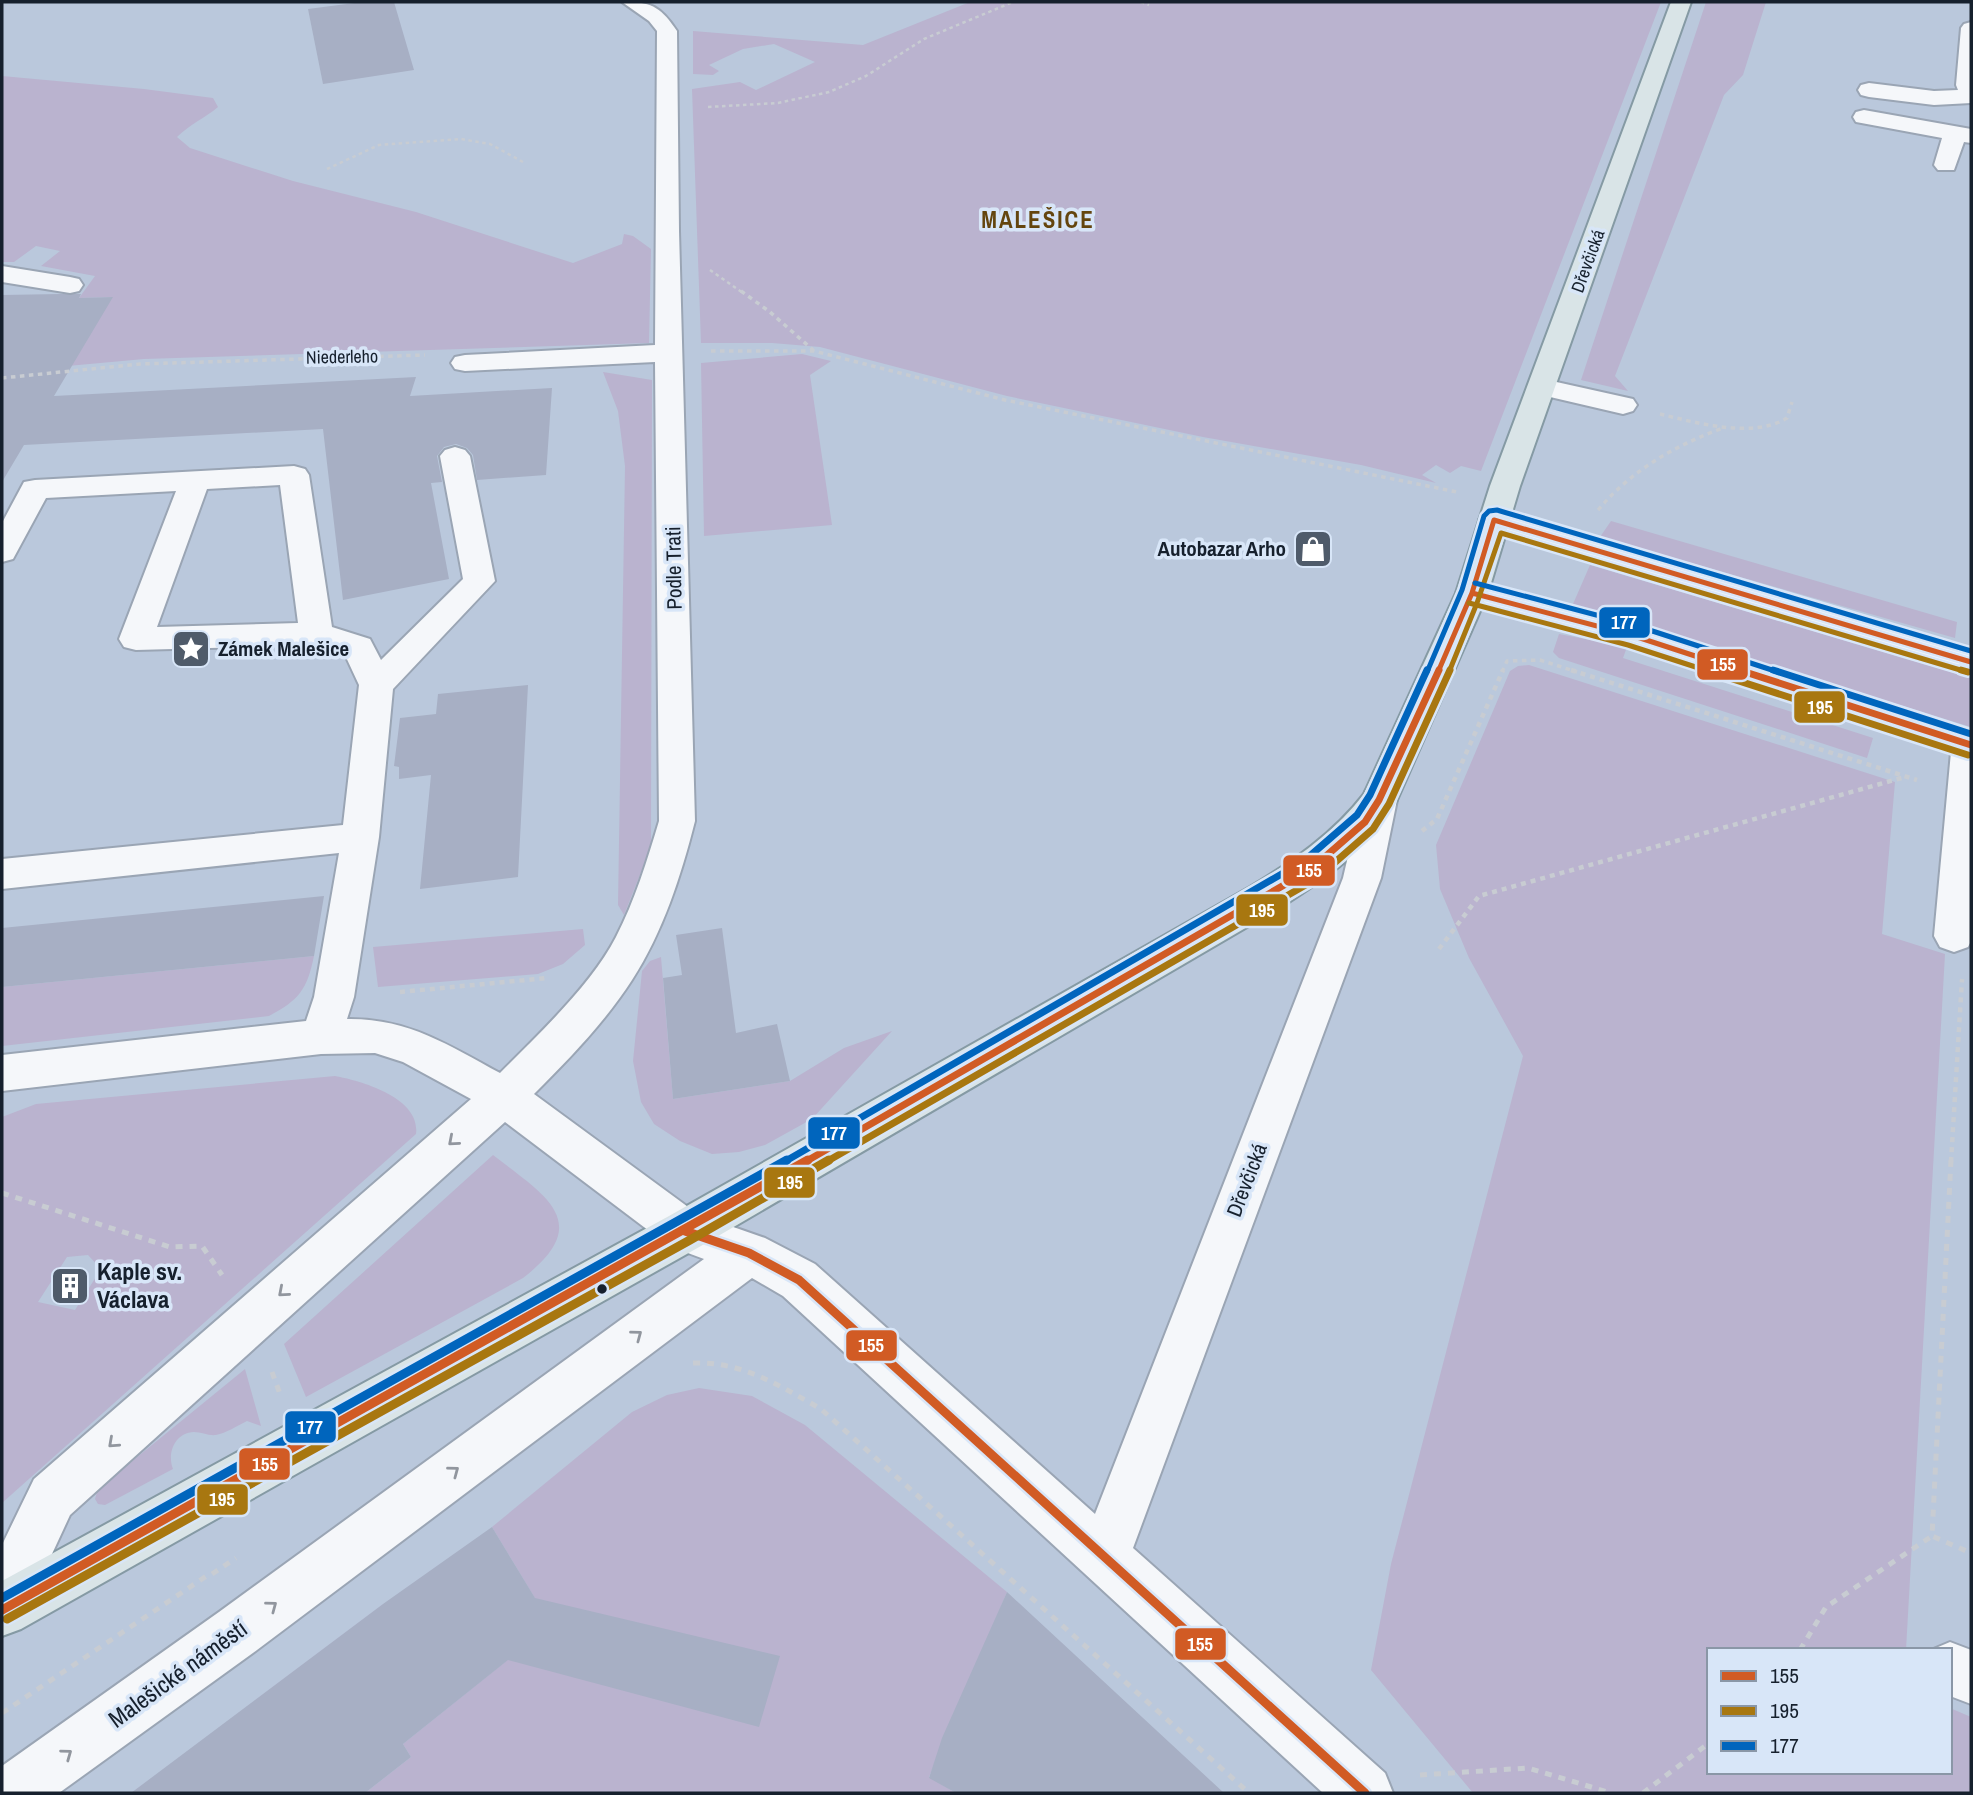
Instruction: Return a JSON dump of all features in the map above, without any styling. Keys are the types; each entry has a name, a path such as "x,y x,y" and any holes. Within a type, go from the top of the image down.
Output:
{"main road":[{"name":"Dřevčická","path":"2,1610 685,1231 1310,870 1365,822 1379,800 1472,593 1494,520 1681,2"}],"street":[{"path":"632,2 656,17 672,13 679,8"},
{"name":"Podle Trati","path":"504,1096 556,1045 617,970 645,917 675,838 677,821 667,231 667,31 656,17"},
{"path":"1869,90 1934,98 1971,95 1967,85 1971,28"},
{"path":"1864,117 1963,135 1946,165"},
{"path":"2,274 69,285"},
{"path":"465,363 670,353"},
{"path":"1543,387 1623,405"},
{"path":"376,685 479,581 455,456"},
{"path":"2,552 35,489 294,475 316,634"},
{"path":"195,481 136,639 316,634 358,647 376,685 360,837 334,997 321,1037"},
{"path":"1494,520 1971,662"},
{"path":"1472,593 1631,635 1970,745 1954,936"},
{"name":"Dřevčická","path":"1104,1556 1362,878 1379,800"},
{"path":"2,874 360,837"},
{"path":"2,1073 321,1037 375,1036 396,1040 418,1049 504,1096 685,1231 749,1253 799,1280 1365,1793"},
{"path":"2,1602 52,1497 504,1096"},
{"name":"Malešické náměstí","path":"12,1793 238,1631 749,1253"},
{"path":"1952,1670 1971,1677"}],"path":[{"path":"699,108 760,106 804,99 843,87 863,78 925,39 1013,2"},
{"path":"1141,2 1149,5"},
{"path":"327,169 379,145 461,139 490,144 523,162"},
{"path":"704,267 770,312 814,351"},
{"path":"670,353 770,349 814,351 1005,400 1456,491"},
{"name":"Niederleho","path":"2,378 141,364 243,359 469,354 465,363"},
{"path":"1623,405 1727,426 1757,426 1787,418 1792,402"},
{"path":"1597,511 1610,495 1666,452 1684,442 1727,426"},
{"path":"1362,878 1437,820 1507,661 1539,660 1965,795"},
{"path":"1439,949 1479,896 1905,776"},
{"path":"1931,1536 1958,1010 1965,965 1954,936"},
{"path":"2,1194 170,1247 202,1246 252,1319"},
{"path":"683,1367 695,1362 724,1362 751,1371 821,1409 1249,1793"},
{"path":"1931,1536 1971,1553"},
{"path":"1801,1648 1826,1608 1931,1536"},
{"path":"2,1713 211,1573"},
{"path":"1643,1793 1707,1745"},
{"path":"1415,1784 1421,1775 1528,1768 1611,1793"}],"shaded area":[{"path":"970,2 1661,2 1481,471 1461,466 1450,473 1436,465 1422,475 1436,483 1361,465 1203,437 1007,396 820,347 772,343 701,343 692,89 740,82 756,90 815,62 774,44 743,49 709,65 719,71 713,75 693,74 693,31 863,45"},
{"path":"1706,2 1766,2 1743,75 1724,95 1615,376 1628,391 1581,380"},
{"path":"2,76 213,98 218,107 177,137 190,148 293,181 416,212 573,263 622,244 624,234 633,236 651,249 649,343 144,359 13,371 112,297 79,298 95,276 41,266 60,251 36,246 14,262 2,262"},
{"path":"802,354 831,361 810,375 832,525 704,536 701,363"},
{"path":"603,372 652,380 651,847 624,915 618,905 625,466 618,411"},
{"path":"1611,521 1957,622 1955,638 1600,537"},
{"path":"1590,565 1971,678 1971,727 1573,604"},
{"path":"1559,634 1627,647 1623,658 1873,738 1867,758 1559,658 1553,652"},
{"path":"1529,665 1895,782 1882,934 1945,954 1906,1648 1707,1648 1707,1774 1952,1774 1952,1709 1971,1717 1971,1793 1473,1793 1371,1670 1391,1564 1523,1056 1469,958 1440,889 1436,845 1510,671 1518,666"},
{"path":"583,929 585,945 563,964 538,974 378,987 373,947"},
{"path":"314,956 305,986 300,993 288,1005 269,1016 2,1046 2,987"},
{"path":"661,957 673,1099 790,1081 844,1048 892,1031 812,1119 765,1145 739,1152 712,1154 680,1141 654,1124 641,1102 633,1061 642,971 650,961"},
{"path":"335,1076 374,1087 400,1101 415,1121 416,1134 2,1503 2,1117 36,1104","holes":["88,1255 101,1269 75,1310 38,1302 67,1257"]},
{"path":"493,1155 529,1183 554,1210 559,1225 556,1241 545,1258 523,1278 306,1397 284,1344"},
{"path":"245,1369 261,1426 247,1421 216,1435 187,1433 174,1445 171,1457 173,1469 105,1505 98,1504 95,1499 98,1489"},
{"path":"699,1388 752,1396 805,1425 1007,1592 929,1777 956,1793 365,1793 411,1757 403,1744 551,1625 492,1527 632,1412 667,1395"}],"building":[{"path":"362,2 394,2 414,70 323,84 308,9"},
{"path":"81,294 79,298 113,297 54,396 416,377 410,396 552,388 546,475 477,480 473,455 467,448 456,444 444,447 437,456 442,482 431,483 449,579 343,600 323,429 24,445 2,482 2,295"},
{"path":"528,685 518,877 420,889 431,775 399,779 399,767 394,766 400,718 436,714 438,694"},
{"path":"324,896 314,956 2,987 2,928"},
{"path":"722,928 736,1033 777,1024 790,1081 673,1099 663,978 682,975 676,935"},
{"path":"492,1527 535,1598 780,1656 759,1727 508,1660 403,1744 411,1757 365,1793 131,1793 383,1604"},
{"path":"1007,1592 1224,1793 956,1793 929,1778 942,1738"}],"transit line":[{"name":"177","path":"2,1598 680,1222 1304,861 1357,815 1370,795 1444,634 1462,590 1484,516 1489,511 1497,510 1971,651"},
{"name":"155","path":"2,1610 685,1231 1310,870 1365,822 1379,800 1454,638 1472,593 1494,520 1971,662"},
{"name":"195","path":"7,1619 690,1240 1316,879 1373,829 1389,804 1464,637 1501,533 1968,672"},
{"name":"177","path":"1475,583 1634,625 1971,734"},
{"name":"155","path":"1472,593 1631,635 1971,745"},
{"name":"195","path":"1469,603 1628,645 1968,755"},
{"name":"155","path":"685,1231 749,1253 799,1280 1365,1793"}],"place":[{"name":"Autobazar Arho","path":"1313,549"},
{"name":"Zámek Malešice","path":"191,649"},
{"name":"Kaple sv. Václava","path":"70,1286"}],"district":[{"name":"MALEŠICE","path":"1038,220"}]}
